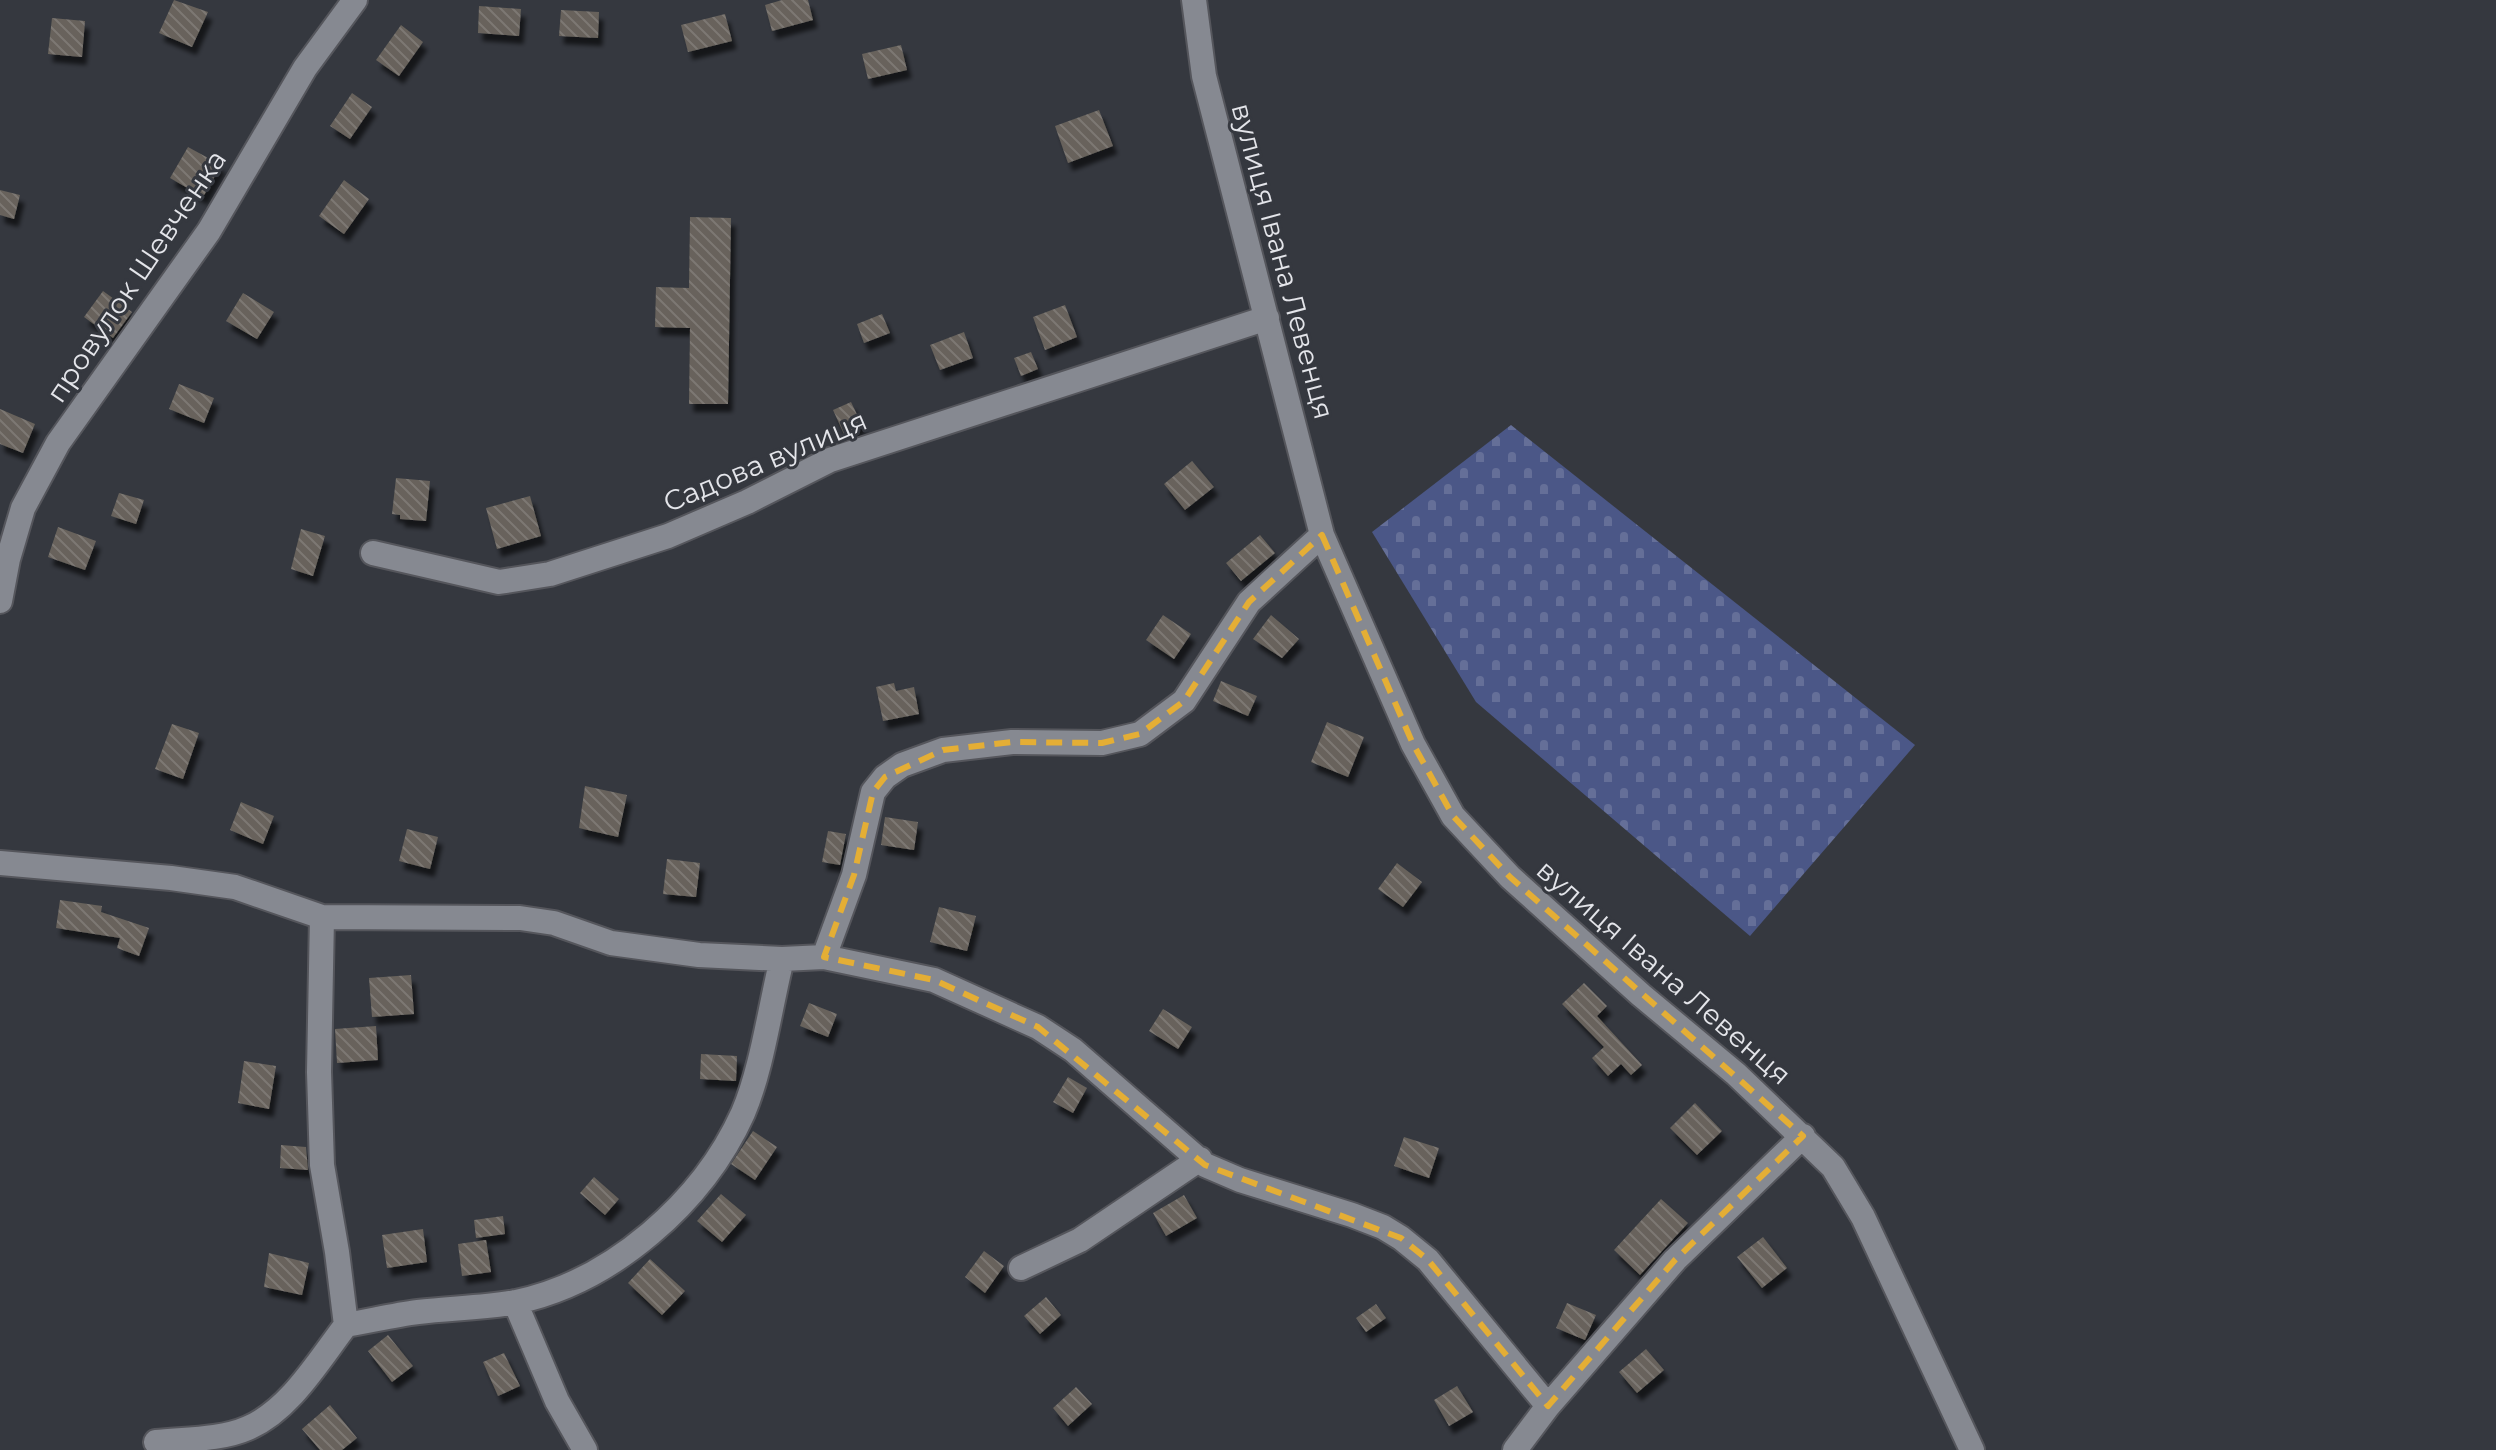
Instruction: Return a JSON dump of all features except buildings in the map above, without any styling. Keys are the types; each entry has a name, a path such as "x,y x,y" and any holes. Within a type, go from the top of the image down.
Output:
{"street":[{"name":"провулок Шевченка","path":"0,601 23,508 58,443 209,231 305,68 355,0"},
{"name":"вулиця Івана Левенця","path":"1194,0 1204,76 1322,535 1413,744 1453,816 1510,877 1641,995 1736,1074 1833,1167 1863,1217 1972,1450"},
{"name":"Садова вулиця","path":"373,553 499,582 550,574 668,536 747,502 830,460 1267,318"},
{"path":"824,957 854,875 873,792 885,777 902,765 943,750 1012,742 1102,743 1140,734 1184,701 1249,602 1322,535"},
{"path":"0,863 171,878 235,887 322,917 520,918 554,923 611,943 699,955 782,959 824,957 934,980 1038,1027 1073,1050 1205,1165 1240,1180 1352,1215 1401,1238 1438,1271 1548,1406"},
{"path":"322,917 319,1072 322,1165 346,1325"},
{"path":"156,1442 217,1436 246,1429 268,1418 300,1384 346,1325 415,1313 515,1302 555,1290 591,1274 628,1250 688,1196 722,1151 742,1114 755,1081 782,959"},
{"path":"1515,1450 1548,1406 1675,1260 1803,1136"},
{"path":"1021,1268 1080,1240 1200,1159"},
{"path":"515,1302 557,1401 585,1450"}],"highlighted area":[{"path":"1322,535 1413,744 1453,816 1510,877 1803,1136 1675,1260 1548,1406 1428,1260 1401,1238 1205,1165 1038,1027 934,980 824,957 854,875 873,792 885,777 943,750 1012,742 1102,743 1140,734 1184,701 1249,602"}],"green space":[{"path":"1511,425 1915,745 1750,936 1476,702 1372,532"}]}
